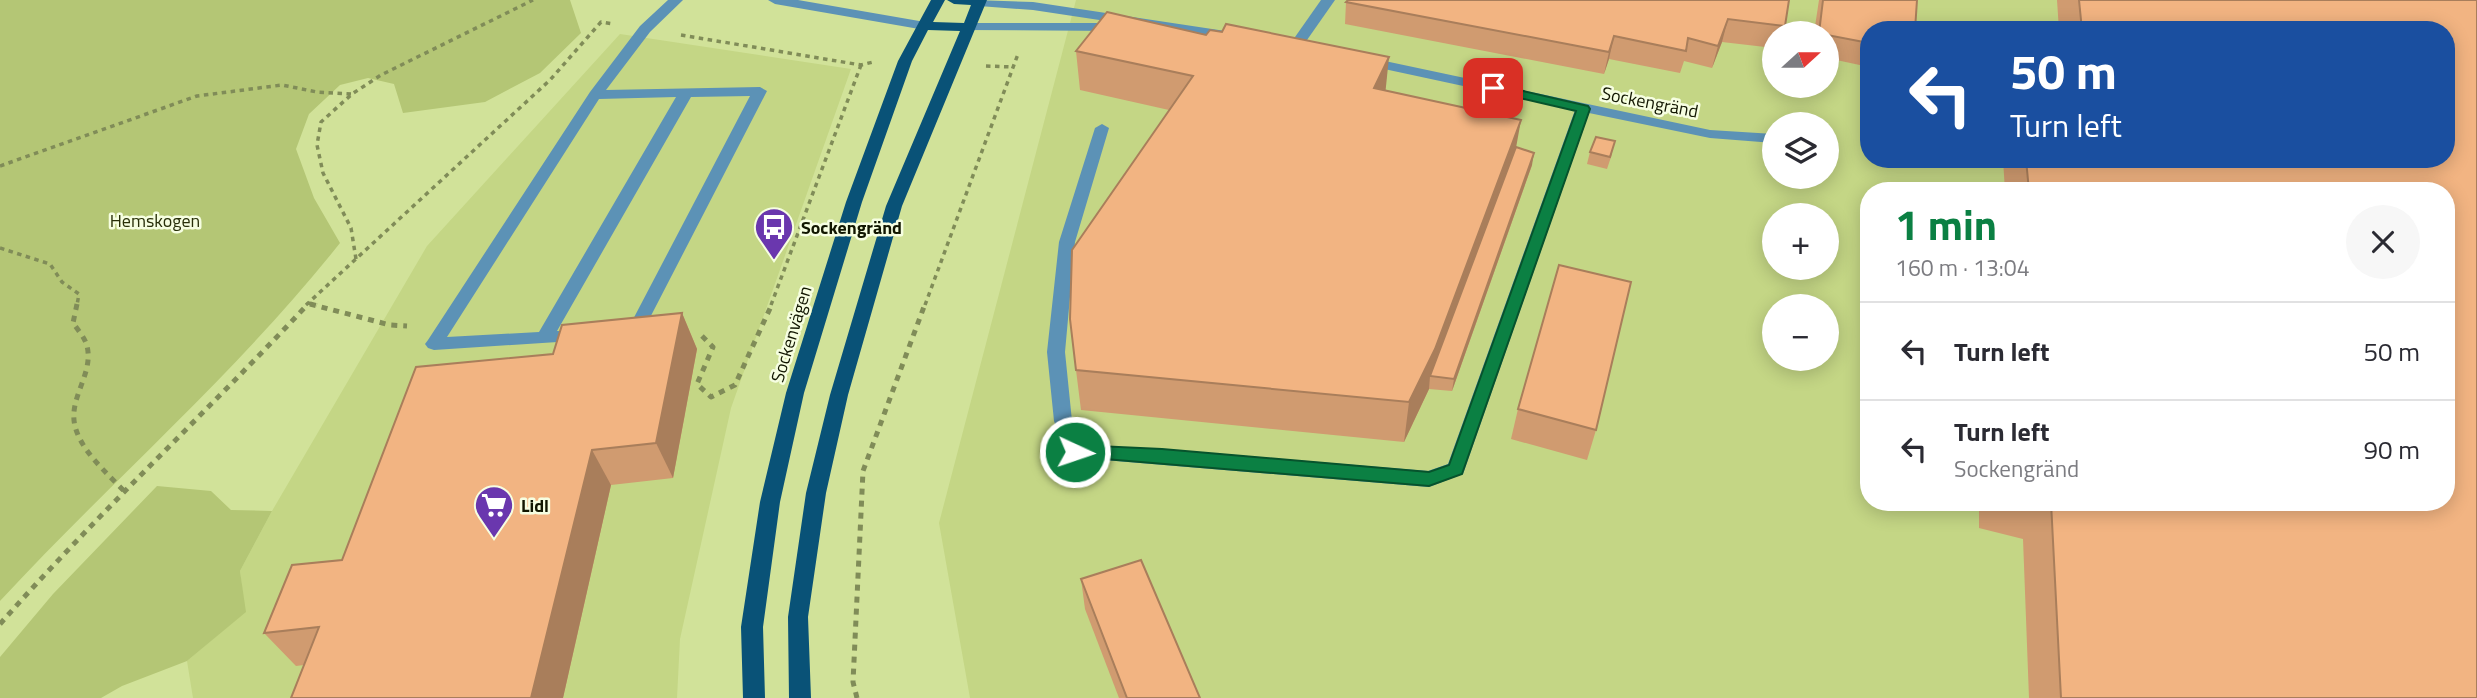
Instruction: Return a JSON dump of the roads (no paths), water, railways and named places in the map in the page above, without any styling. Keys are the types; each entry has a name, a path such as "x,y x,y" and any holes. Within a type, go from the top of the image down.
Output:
{"main road":[{"name":"Sockenvägen","path":"754,698 752,627 770,502 795,393 854,202 905,61 939,0"},
{"path":"800,698 798,617 816,493 894,206 980,1 954,0"},
{"path":"925,26 969,27"}],"street":[{"path":"595,95 760,91 634,332 434,344 595,95 645,29 676,0"},
{"path":"775,0 925,26"},
{"path":"1295,47 1328,0"},
{"path":"980,1 1033,6 1242,37"},
{"path":"969,27 1190,28"},
{"name":"Sockengränd","path":"1349,58 1710,134 1762,138"},
{"path":"544,338 687,93"},
{"path":"1102,128 1067,242 1056,352 1063,421 1075,452 1162,456 1429,479 1456,470 1583,109"}],"place":[{"name":"Sockengränd","path":"774,261"},
{"name":"Lidl","path":"494,539"}],"park label":[{"name":"Hemskogen","path":"155,220"}]}
